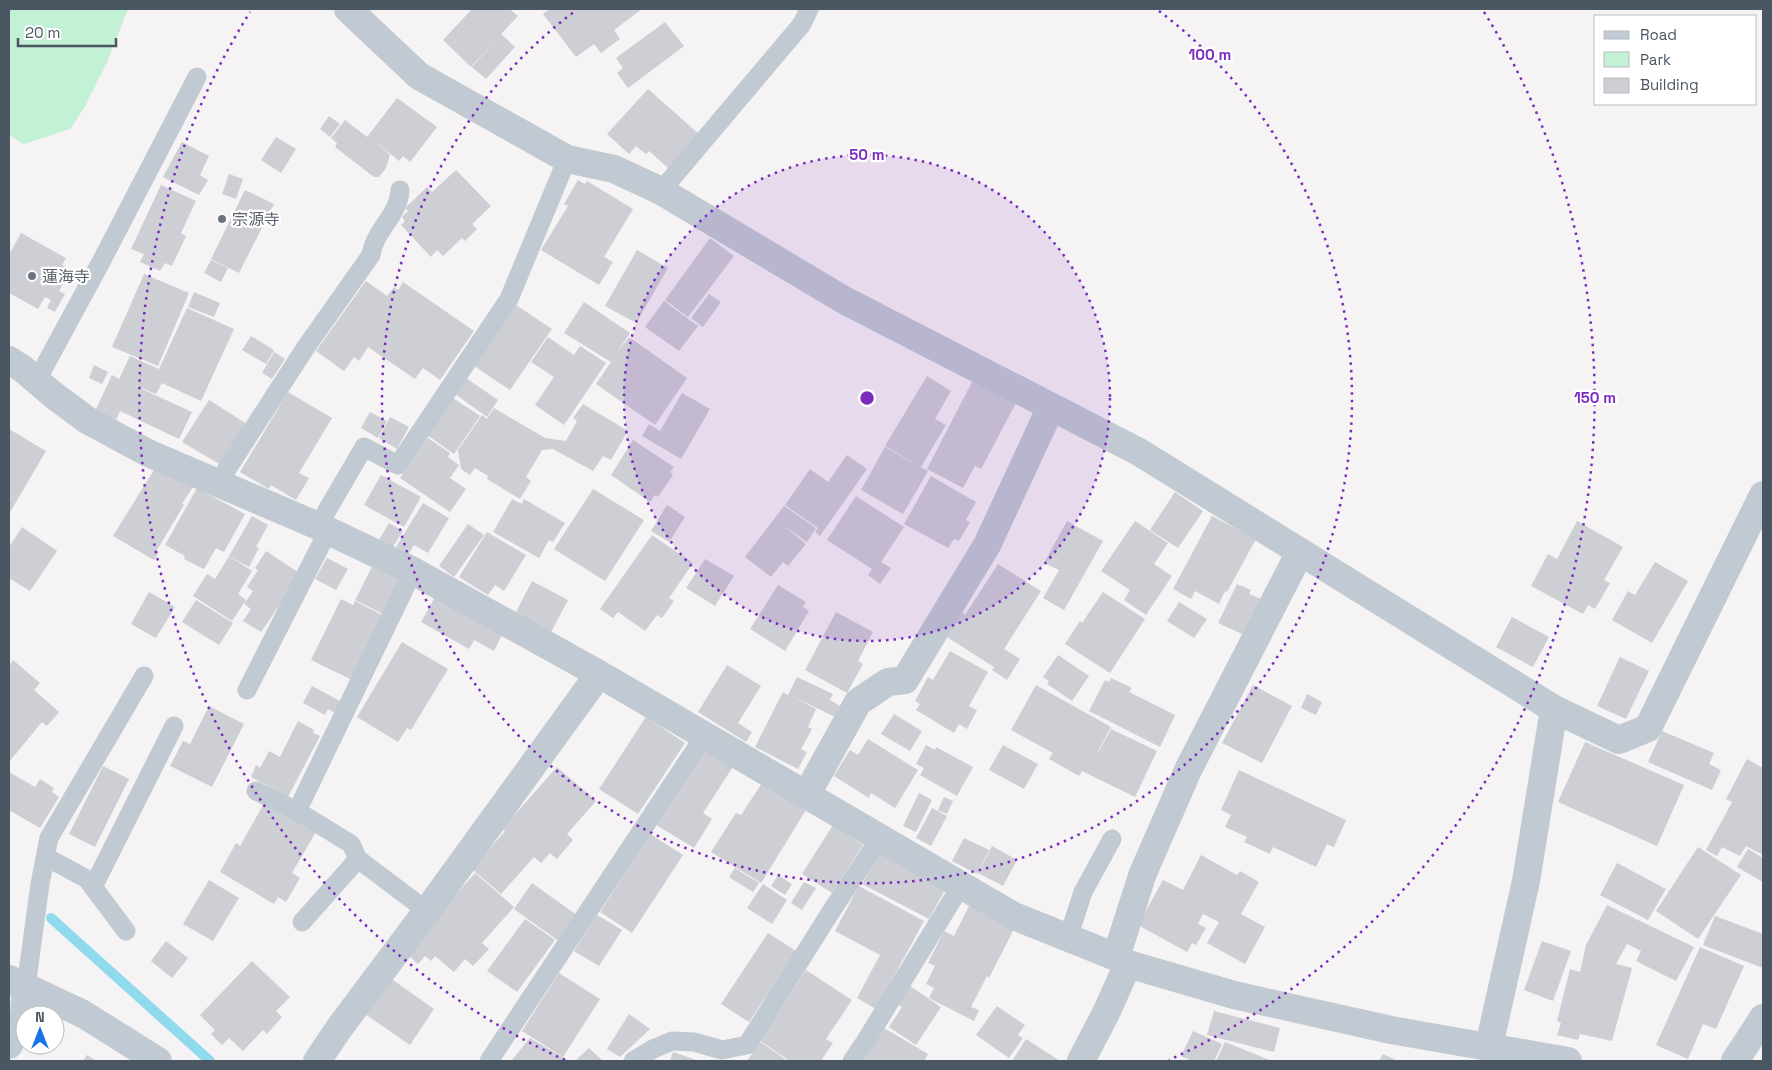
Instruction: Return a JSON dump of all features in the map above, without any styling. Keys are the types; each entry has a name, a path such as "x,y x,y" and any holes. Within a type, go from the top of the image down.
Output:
{"street":[{"path":"348,9 419,76 567,159 614,169 660,191 844,300 1139,452 1554,709 1619,740 1648,728 1763,495"},
{"path":"9,360 87,420 148,453 414,571 600,674 1014,916 1122,960 1244,997 1391,1030 1568,1061"},
{"path":"807,794 858,702 888,682 905,680 987,545 1052,407"},
{"path":"1081,1061 1106,1013 1122,960 1143,873 1188,770 1300,552"},
{"path":"317,1061 340,1026 427,911 600,674"},
{"path":"1489,1046 1526,881 1554,709"},
{"path":"9,1045 24,1015 17,983"},
{"path":"17,983 83,1014 158,1061"},
{"path":"1735,1061 1763,1018"}],"lane":[{"path":"660,191 802,24 809,9"},
{"path":"36,382 197,77"},
{"path":"248,690 323,529 364,447 398,465 509,299 567,159"},
{"path":"218,483 306,347 371,255 372,245 400,201 400,190"},
{"path":"297,811 414,571"},
{"path":"17,983 49,838 144,676"},
{"path":"93,887 174,726"},
{"path":"489,1061 705,735"},
{"path":"256,791 297,811 351,844 358,858 427,911"},
{"path":"633,1061 651,1055 672,1041 694,1042 722,1050 747,1045 880,838"},
{"path":"1068,938 1083,892 1112,839"},
{"path":"46,858 87,879 126,931"},
{"path":"302,922 358,858"},
{"path":"852,1061 962,884"}],"green space":[{"path":"9,9 128,9 107,62 84,108 70,129 24,144 9,135"}],"building":[{"path":"472,9 510,9 518,16 501,34 515,47 486,79 472,67 498,38 471,67 443,40"},
{"path":"550,9 642,9 614,30 620,39 601,53 594,44 576,57 543,14"},
{"path":"665,22 684,46 628,88 617,73 623,68 616,58"},
{"path":"648,89 699,134 668,168 649,151 646,154 636,146 629,154 607,134"},
{"path":"397,98 437,127 410,162 403,156 399,161 373,140 390,155 386,168 379,177 374,177 335,147 337,143 331,138 345,120 367,137"},
{"path":"329,116 340,124 330,137 320,129"},
{"path":"276,137 296,149 281,173 261,160"},
{"path":"182,142 209,156 200,175 208,180 199,195 163,177"},
{"path":"456,170 491,206 472,224 477,229 465,241 462,238 443,256 437,250 431,257 401,225 405,221 402,217 408,211 405,208 427,187 432,192"},
{"path":"229,174 243,179 236,199 222,194"},
{"path":"578,180 585,184 587,181 633,209 604,257 613,262 599,285 541,250 568,206 564,204"},
{"path":"161,185 196,201 181,233 186,236 172,266 165,263 160,271 140,262 144,254 131,249"},
{"path":"245,190 274,204 239,273 211,259"},
{"path":"21,233 66,258 62,265 71,270 59,291 65,294 55,312 47,308 51,300 45,297 38,309 9,293 9,255"},
{"path":"710,238 734,256 688,317 665,300"},
{"path":"637,250 668,268 636,323 605,306"},
{"path":"211,260 228,268 221,282 204,273"},
{"path":"144,274 189,293 158,366 112,347"},
{"path":"366,281 387,296 394,287 398,290 403,282 474,331 440,380 423,368 415,379 368,347 359,361 354,357 344,371 316,351"},
{"path":"194,292 220,303 214,317 188,307"},
{"path":"709,294 721,302 703,327 691,318"},
{"path":"664,301 698,326 679,351 645,327"},
{"path":"584,302 630,333 616,354 629,337 687,378 655,425 596,384 611,362 564,333"},
{"path":"516,305 552,329 510,390 474,366"},
{"path":"187,308 234,329 201,401 162,383 156,394 129,383 192,412 179,439 120,411 116,420 95,411 112,375 119,379 130,356 159,369"},
{"path":"251,336 274,350 266,364 242,350"},
{"path":"548,337 574,355 580,346 606,363 564,425 535,405 554,377 531,362"},
{"path":"274,352 285,359 272,379 262,373"},
{"path":"94,365 108,372 102,384 89,378"},
{"path":"927,376 951,391 935,419 946,425 921,467 885,446"},
{"path":"466,378 498,400 487,417 455,394"},
{"path":"973,380 1016,403 981,469 975,466 963,488 927,469"},
{"path":"288,392 332,418 299,473 309,478 296,500 271,485 269,489 240,472"},
{"path":"682,393 710,409 681,459 642,436 649,424 660,431"},
{"path":"453,398 480,416 454,454 427,435"},
{"path":"209,400 247,424 221,465 182,442"},
{"path":"583,404 628,431 611,460 603,456 593,471 553,449 542,450 526,477 531,481 520,499 487,479 488,476 475,468 470,475 461,469 458,450 482,415 487,419 494,408 545,438 566,441 577,421 573,418"},
{"path":"370,412 387,421 378,438 361,428"},
{"path":"390,417 409,427 397,449 379,438"},
{"path":"9,429 46,451 9,514"},
{"path":"428,438 450,453 448,457 459,465 450,478 466,489 450,512 400,478"},
{"path":"633,440 674,467 670,472 673,475 658,497 655,495 650,502 611,475"},
{"path":"885,447 928,471 903,514 861,490"},
{"path":"847,455 867,469 820,536 815,532 818,528 785,505 810,469 828,482"},
{"path":"157,465 193,487 157,550 159,552 154,560 113,536"},
{"path":"381,475 421,497 404,527 364,505"},
{"path":"931,476 976,502 966,520 970,522 959,541 954,539 948,548 904,524"},
{"path":"197,488 245,514 224,552 216,548 204,569 184,559 185,556 165,545"},
{"path":"593,489 644,520 605,581 554,549"},
{"path":"1175,492 1203,511 1178,548 1150,530"},
{"path":"856,496 904,527 881,562 891,568 880,584 868,575 872,569 827,540"},
{"path":"512,499 522,504 524,499 565,523 553,542 549,540 539,558 493,532"},
{"path":"423,503 449,518 428,553 414,545 408,555 396,547"},
{"path":"667,505 685,517 669,542 651,531"},
{"path":"784,506 816,528 807,542 783,525 806,544 788,566 783,562 771,577 745,557"},
{"path":"252,516 268,525 256,547 259,548 249,567 229,556"},
{"path":"1212,516 1256,539 1219,604 1195,591 1191,599 1173,589"},
{"path":"1067,521 1103,541 1064,610 1043,598 1059,570 1044,563"},
{"path":"1135,521 1168,543 1154,564 1172,576 1146,615 1124,600 1130,590 1101,571"},
{"path":"1577,521 1623,547 1604,580 1610,583 1595,609 1588,605 1583,614 1531,586 1548,554 1557,559"},
{"path":"389,523 403,531 393,547 379,540"},
{"path":"468,524 484,535 454,577 439,566"},
{"path":"22,527 57,551 30,591 9,578 9,547"},
{"path":"487,532 526,555 504,591 495,585 488,595 459,577"},
{"path":"652,535 693,563 669,598 674,601 662,618 657,615 645,631 618,612 613,618 600,609"},
{"path":"266,551 301,574 261,632 243,621 251,609 244,604 253,591 247,587 258,570 255,568"},
{"path":"229,556 252,571 238,594 246,600 232,621 193,596 207,574 215,579"},
{"path":"327,558 348,569 336,590 315,579"},
{"path":"705,559 734,576 715,606 686,588"},
{"path":"1655,562 1688,581 1652,643 1612,620 1628,591 1635,595"},
{"path":"998,564 1041,591 1004,649 1020,659 1007,680 992,670 994,667 947,637 962,612 965,615"},
{"path":"372,567 400,580 383,614 355,600"},
{"path":"532,581 568,600 551,632 515,614"},
{"path":"1237,584 1251,590 1249,594 1261,599 1244,635 1218,623"},
{"path":"778,585 806,602 803,607 809,611 785,651 750,629"},
{"path":"149,592 175,607 156,638 131,624"},
{"path":"1103,592 1145,619 1110,673 1065,644"},
{"path":"435,597 502,635 494,651 474,640 469,649 421,622"},
{"path":"341,599 353,605 355,601 382,615 352,680 311,660"},
{"path":"196,600 233,623 219,645 182,622"},
{"path":"1179,602 1207,619 1194,638 1167,621"},
{"path":"836,612 873,632 858,661 863,664 847,693 805,670"},
{"path":"1512,617 1549,637 1533,667 1496,647"},
{"path":"402,642 448,669 411,730 407,728 398,742 357,717"},
{"path":"950,651 988,672 969,706 977,710 967,729 959,724 954,733 916,710 920,704 915,701 928,677 933,680"},
{"path":"1058,655 1089,676 1072,701 1047,684 1049,681 1043,677"},
{"path":"1620,657 1649,671 1626,719 1597,706"},
{"path":"13,660 40,683 34,690 59,712 47,726 42,722 9,762 9,666"},
{"path":"727,665 761,686 738,723 752,732 746,742 698,712"},
{"path":"797,677 833,694 830,700 840,706 835,717 792,696 816,709 808,727 812,729 801,749 807,752 798,769 755,747 783,692 788,695"},
{"path":"1111,678 1132,688 1129,692 1175,715 1160,747 1089,711 1105,680 1109,682"},
{"path":"1036,685 1111,727 1098,751 1111,729 1157,751 1135,797 1082,771 1079,776 1049,759 1053,753 1011,730"},
{"path":"1253,685 1292,706 1262,763 1222,743"},
{"path":"312,686 340,701 335,713 328,709 325,715 303,703"},
{"path":"1307,694 1322,702 1316,715 1301,708"},
{"path":"209,706 244,724 212,787 170,766 183,741 190,744"},
{"path":"894,714 922,731 910,751 881,734"},
{"path":"646,717 685,743 638,814 599,789"},
{"path":"298,721 314,730 313,733 320,736 288,797 251,777 256,765 260,768 269,751 280,757"},
{"path":"1662,731 1714,753 1709,764 1721,770 1712,790 1648,762"},
{"path":"868,739 918,770 895,808 871,793 869,798 834,776 850,750 858,755"},
{"path":"1585,742 1684,785 1657,846 1558,802"},
{"path":"926,745 935,750 936,747 973,767 957,796 920,775 924,768 916,764"},
{"path":"1003,745 1038,764 1024,789 989,770"},
{"path":"705,747 734,765 703,813 712,819 694,848 655,824"},
{"path":"1747,759 1763,768 1763,855 1746,846 1740,856 1722,847 1717,856 1706,850 1732,802 1726,799"},
{"path":"103,766 129,779 95,847 69,834"},
{"path":"557,767 596,801 567,834 573,840 557,859 550,853 541,863 534,857 501,894 472,869 505,831 502,829"},
{"path":"1239,770 1346,820 1334,847 1327,844 1316,867 1273,847 1270,854 1244,842 1247,837 1225,827 1231,815 1221,810"},
{"path":"9,772 35,787 40,779 54,788 52,792 59,797 40,828 9,810"},
{"path":"762,783 806,810 761,883 711,852 736,813 741,815"},
{"path":"919,793 932,800 916,832 903,826"},
{"path":"944,797 953,801 947,814 938,810"},
{"path":"266,800 317,830 292,873 300,878 286,902 278,897 274,904 220,872 236,843 240,846"},
{"path":"932,808 947,816 931,846 916,838"},
{"path":"833,825 863,845 832,893 802,874"},
{"path":"650,834 683,855 632,933 600,912"},
{"path":"964,838 989,850 977,874 952,861"},
{"path":"992,846 1017,860 1003,886 978,873"},
{"path":"1698,847 1741,875 1698,939 1656,911"},
{"path":"1748,849 1763,858 1763,882 1737,867"},
{"path":"880,852 946,888 929,919 862,884"},
{"path":"1201,855 1237,875 1240,871 1259,882 1241,914 1265,927 1245,964 1207,943 1219,922 1203,914 1198,924 1206,928 1196,945 1192,943 1187,952 1138,925 1163,880 1183,890"},
{"path":"1617,863 1666,889 1648,920 1600,895"},
{"path":"735,868 759,883 753,892 729,877"},
{"path":"475,873 514,907 482,943 489,949 473,966 465,959 454,972 435,956 431,961 425,956 418,964 405,952"},
{"path":"778,875 792,884 785,895 771,886"},
{"path":"209,880 239,898 213,941 183,924"},
{"path":"804,882 816,888 802,910 791,903"},
{"path":"532,883 578,916 560,942 514,909"},
{"path":"763,884 787,900 772,924 747,908"},
{"path":"859,886 924,921 876,1009 857,998 880,955 835,931"},
{"path":"970,904 1015,927 989,978 987,976 971,1007 979,1010 974,1021 929,998 934,988 926,984 935,966 928,963 944,931 954,936"},
{"path":"1607,905 1694,947 1676,981 1636,961 1641,951 1627,944 1616,964 1632,968 1612,1041 1580,1034 1578,1040 1557,1035 1561,1023 1557,1021 1570,969 1580,972 1586,945"},
{"path":"597,915 622,930 599,966 574,951"},
{"path":"1715,916 1763,934 1763,968 1703,945"},
{"path":"525,919 555,940 517,992 487,971"},
{"path":"768,933 796,951 749,1022 721,1004"},
{"path":"166,941 188,958 172,978 151,961"},
{"path":"1542,941 1571,951 1553,1001 1524,990"},
{"path":"1700,947 1744,966 1716,1029 1703,1024 1688,1059 1656,1045"},
{"path":"252,961 290,997 276,1011 282,1017 267,1034 263,1030 243,1051 229,1038 222,1045 211,1034 215,1030 200,1015"},
{"path":"806,970 852,1000 826,1039 833,1043 822,1059 825,1061 790,1061 760,1041"},
{"path":"559,973 600,999 563,1057 522,1031"},
{"path":"390,978 434,1009 410,1045 365,1014"},
{"path":"910,986 941,1007 916,1045 889,1027 902,1007 898,1004"},
{"path":"997,1006 1025,1025 1018,1035 1023,1038 1009,1058 976,1035"},
{"path":"1214,1011 1280,1028 1274,1052 1207,1035"},
{"path":"629,1014 650,1029 620,1057 607,1049"},
{"path":"884,1028 928,1054 924,1061 864,1061"},
{"path":"1193,1031 1222,1044 1214,1061 1192,1061 1181,1056"},
{"path":"530,1038 569,1061 511,1061"},
{"path":"1026,1039 1060,1061 1012,1061"},
{"path":"760,1042 785,1059 784,1061 747,1061"},
{"path":"1225,1042 1272,1061 1216,1061"},
{"path":"589,1048 603,1061 575,1061"},
{"path":"673,1052 699,1061 670,1061"},
{"path":"1383,1054 1398,1061 1379,1061"},
{"path":"87,1055 96,1061 83,1061"}],"waterway":[{"path":"51,918 210,1061"}],"place":[{"name":"宗源寺","path":"222,219"},
{"name":"蓮海寺","path":"32,276"}]}
